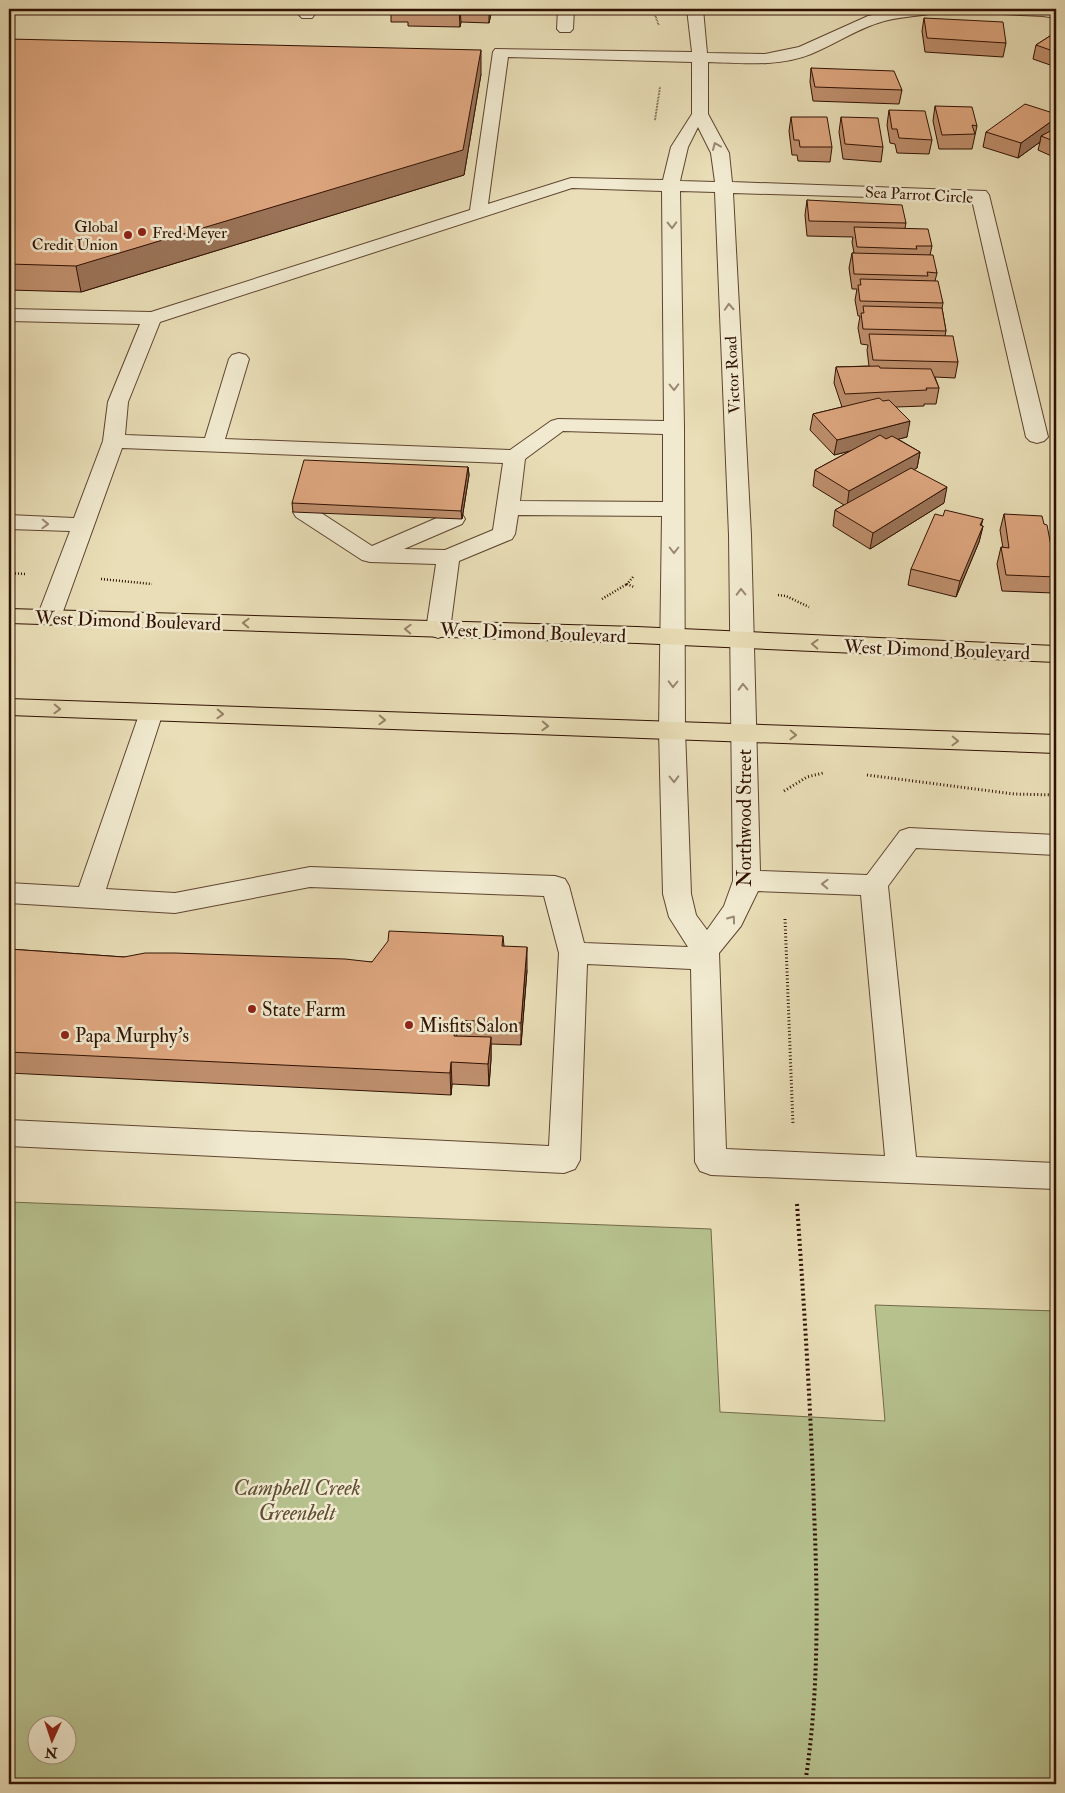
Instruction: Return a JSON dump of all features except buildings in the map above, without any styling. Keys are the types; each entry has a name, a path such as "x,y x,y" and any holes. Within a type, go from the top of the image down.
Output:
{"main road":[{"name":"West Dimond Boulevard","path":"9,616 674,637 1056,654"},
{"path":"9,707 1056,744"}],"street":[{"path":"565,29 566,9"},
{"name":"Victor Road","path":"696,9 700,57 700,114 720,154 723,188 740,534 744,734"},
{"path":"481,51 765,59 804,51 873,19 916,10 933,9"},
{"path":"1003,9 1043,11 1056,14"},
{"path":"478,213 501,52"},
{"path":"700,114 686,132 678,147 672,186 674,428 672,730 677,894 683,918 705,955 711,1162 1056,1176"},
{"name":"Sea Parrot Circle","path":"9,315 152,318 571,183 980,195 1036,438"},
{"path":"49,617 114,441 118,402 152,318"},
{"path":"213,445 239,359"},
{"path":"114,441 515,457 558,425 674,428"},
{"path":"347,470 401,452"},
{"path":"401,452 434,473"},
{"path":"315,468 401,452 461,475"},
{"path":"304,512 370,554 448,557 504,534 515,457"},
{"path":"508,508 674,509"},
{"path":"336,514 370,554"},
{"path":"370,554 426,517"},
{"path":"370,554 454,519"},
{"path":"9,522 82,525"},
{"path":"438,630 448,557"},
{"path":"89,898 152,712"},
{"name":"Northwood Street","path":"705,955 737,912 747,881 744,734"},
{"path":"902,1170 874,885 909,838 1056,845"},
{"path":"9,893 175,903 310,877 555,886 573,953 564,1160 9,1133"},
{"path":"747,881 874,885"},
{"path":"573,953 705,955"}],"path":[{"path":"745,788 779,794 808,777 825,773"},
{"path":"861,775 1014,794 1056,795"},
{"path":"784,882 794,1166 811,1419 818,1615 810,1746 805,1784"}],"green space":[{"name":"Campbell Creek Greenbelt","path":"9,1202 711,1229 720,1412 885,1421 875,1305 1056,1311 1056,1784 9,1784"}],"place":[{"name":"Fred Meyer","path":"142,232"},
{"name":"Global Credit Union","path":"128,235"},
{"name":"State Farm","path":"252,1009"},
{"name":"Misfits Salon","path":"409,1025"},
{"name":"Papa Murphy's","path":"65,1035"}]}
